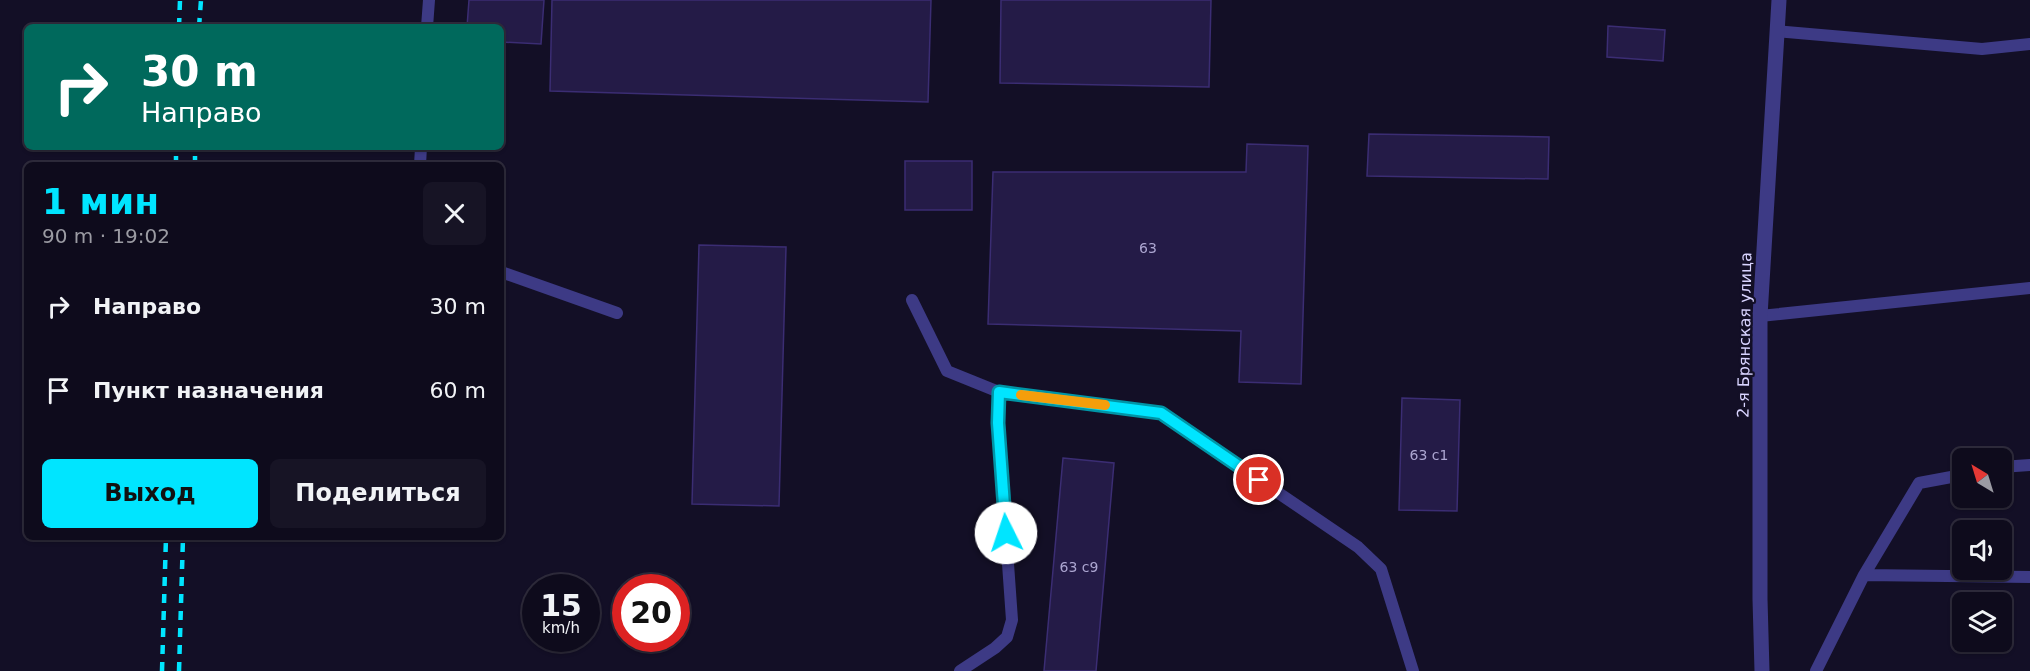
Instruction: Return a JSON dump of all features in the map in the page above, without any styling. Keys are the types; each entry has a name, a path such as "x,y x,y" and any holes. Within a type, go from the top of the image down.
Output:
{"street":[{"name":"2-я Брянская улица","path":"1762,671 1760,316 1779,0"}],"lane":[{"path":"427,24 429,0"},
{"path":"1776,31 1982,49 2030,44"},
{"path":"504,273 616,313"},
{"path":"1760,316 2030,288"},
{"path":"912,300 947,371 999,392 1161,413 1358,547 1381,569 1413,671"},
{"path":"960,671 995,648 1007,637 1012,621 998,423 999,392"},
{"path":"2012,466 2030,465"},
{"path":"1816,671 1864,575 1919,483 1952,477"},
{"path":"1864,575 2030,577"}],"building":[{"path":"469,0 544,0 541,44 504,42 504,24 467,24"},
{"path":"552,0 931,0 928,102 550,91"},
{"path":"1001,0 1211,0 1209,87 1000,83"},
{"path":"1608,26 1665,30 1663,61 1607,57"},
{"path":"1369,134 1549,137 1548,179 1367,176"},
{"path":"1247,144 1308,146 1301,384 1239,382 1241,331 988,324 993,172 1246,172"},
{"path":"905,161 972,161 972,210 905,210"},
{"path":"699,245 786,247 779,506 692,504"},
{"path":"1402,398 1460,400 1457,511 1399,510"},
{"path":"1063,458 1114,463 1096,671 1044,671"}],"railway":[{"path":"179,24 180,0"},
{"path":"199,24 201,0"},
{"path":"176,150 176,162"},
{"path":"195,150 195,162"},
{"path":"162,671 166,540"},
{"path":"179,671 183,540"}],"slow traffic":[{"path":"1021,395 1105,405"}],"route":[{"path":"1006,533 998,423 999,392 1161,413 1259,480"}]}
